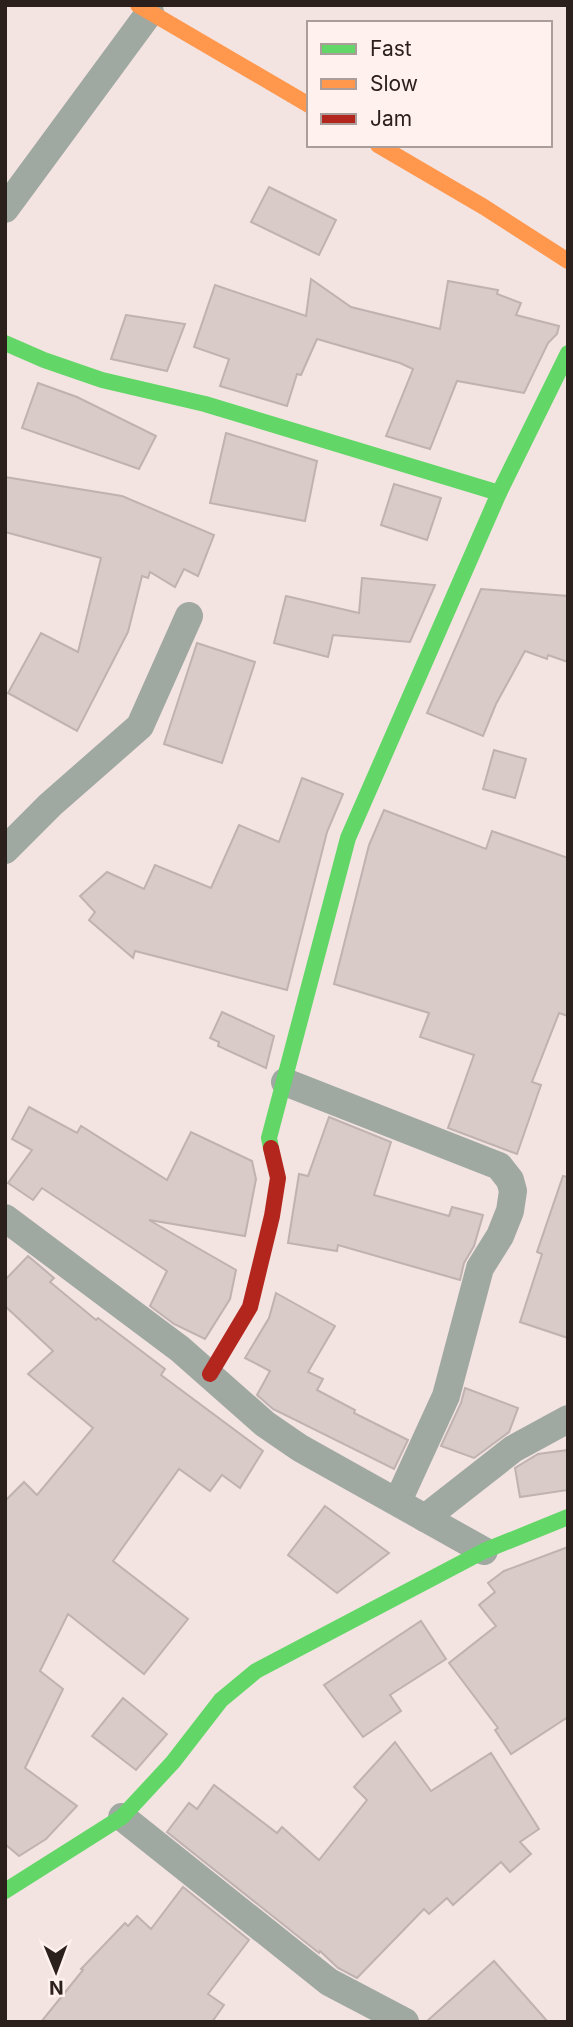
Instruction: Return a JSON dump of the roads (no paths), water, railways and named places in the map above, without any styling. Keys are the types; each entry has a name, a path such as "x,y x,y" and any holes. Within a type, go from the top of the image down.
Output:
{"street":[{"path":"5,209 144,9 307,104"},
{"path":"381,147 484,207 568,261"},
{"path":"5,343 102,380 205,404 499,493"},
{"path":"210,1374 250,1307 278,1178 269,1138 348,838 499,493 568,353"},
{"path":"5,850 50,805 140,726 189,616"},
{"path":"285,1082 499,1166 510,1180 513,1191 510,1211 500,1236 480,1268 446,1396 398,1501"},
{"path":"5,1218 180,1349 265,1424 300,1448 484,1551"},
{"path":"425,1518 513,1449 568,1419"},
{"path":"5,1891 122,1817 173,1762 221,1700 256,1671 484,1551 568,1517"},
{"path":"122,1817 329,1982 405,2022"}]}
